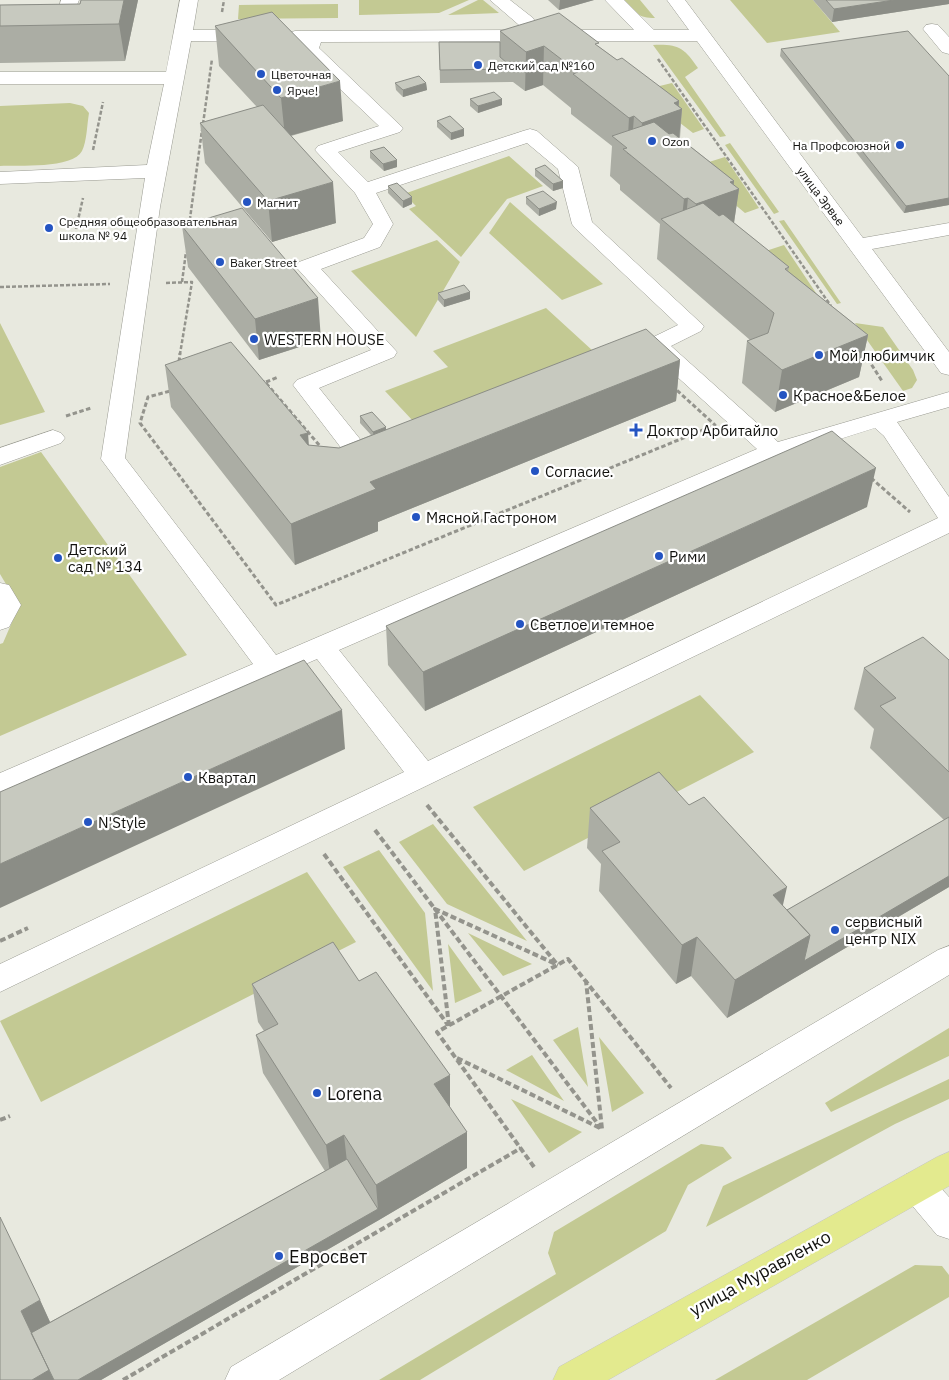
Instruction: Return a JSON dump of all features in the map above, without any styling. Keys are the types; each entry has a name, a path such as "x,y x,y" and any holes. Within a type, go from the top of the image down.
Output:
{"main road":[{"name":"улица Муравленко","path":"593,1375 949,1168"}],"street":[{"path":"0,17 65,16 70,0"},
{"path":"189,0 136,283 112,459 271,668"},
{"path":"499,0 527,22 533,36"},
{"path":"614,0 650,36"},
{"name":"улица Эрвье","path":"676,0 949,368"},
{"path":"932,29 949,48"},
{"path":"183,35 313,38 702,36"},
{"path":"313,38 309,49 393,128 325,150 364,190 383,224 372,242 306,267 386,352 305,385 364,460 401,446"},
{"path":"0,78 173,78"},
{"path":"364,190 530,135 568,167 582,224 693,326 629,356"},
{"path":"0,178 156,171"},
{"path":"858,245 949,229"},
{"path":"656,345 774,451"},
{"path":"0,785 774,451 949,399"},
{"path":"880,419 892,431 949,516"},
{"path":"0,457 53,438"},
{"path":"0,979 949,523"},
{"path":"0,592 8,605 0,620"},
{"path":"322,646 417,780"},
{"path":"244,1380 949,958"},
{"path":"917,1186 949,1223"}],"path":[{"path":"88,174 103,102 98,100"},
{"path":"66,416 234,374 265,382 350,481 646,362 715,425 276,604 140,423 148,396"},
{"path":"869,476 914,515"},
{"path":"417,780 558,965"},
{"path":"358,808 602,1129"},
{"path":"308,831 448,1026"},
{"path":"435,908 558,965"},
{"path":"435,908 448,1026"},
{"path":"0,941 36,924"},
{"path":"553,1194 437,1032 568,959 691,1113"},
{"path":"586,982 602,1129"},
{"path":"457,1058 602,1129"},
{"path":"0,1120 10,1116"},
{"path":"123,1380 521,1148"}],"green space":[{"path":"359,0 469,0 439,13 359,15"},
{"path":"478,0 483,0 499,13 448,15"},
{"path":"624,0 640,0 655,18 637,14"},
{"path":"730,0 813,0 840,32 767,43"},
{"path":"338,4 338,18 238,19 239,5"},
{"path":"653,45 669,45 680,49 693,61 698,68 685,77 726,136 720,137"},
{"path":"672,83 704,129 693,133 639,91"},
{"path":"70,103 83,106 89,113 84,147 77,157 68,161 44,165 0,166 0,106"},
{"path":"730,143 779,212 774,214 725,145"},
{"path":"509,156 543,186 507,199 461,257 409,209 416,206 404,194"},
{"path":"725,157 759,208 745,213 695,171 696,166"},
{"path":"510,202 603,284 562,300 489,233"},
{"path":"784,220 841,303 837,304 779,221"},
{"path":"437,240 460,262 416,337 351,271"},
{"path":"784,245 822,302 754,255"},
{"path":"546,308 593,351 413,421 385,391 448,367 433,351"},
{"path":"0,323 45,412 0,425"},
{"path":"855,323 883,327 913,370 917,380 912,388 903,391"},
{"name":"Детский сад № 134","path":"41,452 187,655 0,736 0,644 3,643 19,606 0,574 0,467"},
{"path":"700,695 754,752 524,871 473,807"},
{"path":"433,824 527,941 447,904 399,842"},
{"path":"379,850 425,913 433,991 343,867"},
{"path":"307,872 356,942 41,1102 0,1021"},
{"path":"468,933 532,964 503,976"},
{"path":"448,944 482,991 455,1003"},
{"path":"578,1027 588,1087 553,1040"},
{"path":"949,1028 949,1056 831,1112 825,1103"},
{"path":"599,1037 644,1093 612,1112"},
{"path":"532,1055 564,1101 506,1070"},
{"path":"949,1079 949,1099 895,1124 706,1227 723,1186"},
{"path":"511,1099 582,1132 549,1153"},
{"path":"701,1144 723,1147 732,1158 688,1185 666,1231 420,1380 379,1380 556,1274 548,1253 554,1232"},
{"path":"915,1265 942,1266 949,1275 949,1297 807,1380 715,1380"}],"building":[{"path":"81,0 124,0 119,24 0,26 0,5 80,4"},
{"path":"826,0 894,0 834,9"},
{"path":"272,12 340,81 281,98 215,26"},
{"path":"559,13 599,43 595,44 617,60 622,58 679,101 674,103 682,109 642,123 634,116 629,118 573,74 578,72 544,46 526,52 500,31"},
{"name":"На Профсоюзной","path":"908,31 949,76 949,198 906,206 781,49"},
{"path":"439,42 500,42 500,57 514,69 440,70"},
{"path":"419,76 426,83 403,90 395,83"},
{"path":"494,92 502,99 478,106 470,99"},
{"path":"263,105 333,182 268,201 200,123"},
{"path":"450,116 464,129 451,133 437,121"},
{"path":"654,122 669,134 673,133 734,181 730,182 739,189 696,204 688,198 684,199 623,149 627,148 612,136"},
{"path":"384,147 397,160 383,164 370,151"},
{"path":"545,165 563,181 553,184 535,169"},
{"path":"397,183 412,197 403,201 388,186"},
{"path":"543,191 557,202 539,209 526,197"},
{"path":"703,203 719,216 723,214 789,267 785,269 868,335 782,370 747,341 768,333 774,313 661,219"},
{"path":"242,208 318,298 255,319 182,226"},
{"path":"464,285 470,292 444,300 438,293"},
{"path":"646,329 680,360 370,482 376,489 291,524 165,365 231,342 308,433 300,435 308,445 339,448"},
{"path":"372,412 386,427 373,432 360,416"},
{"path":"832,431 876,468 423,672 386,626"},
{"path":"923,637 949,660 949,772 880,706 896,698 864,668"},
{"path":"304,660 342,710 0,864 0,792"},
{"path":"659,772 689,805 704,797 787,887 773,895 810,935 735,980 697,937 682,945 602,851 620,842 590,808"},
{"path":"949,817 949,876 804,961 810,935 787,910"},
{"path":"333,942 359,981 376,972 450,1075 434,1084 467,1132 376,1185 344,1135 326,1145 256,1035 278,1024 252,984"},
{"path":"347,1159 378,1209 78,1380 54,1380 31,1333"},
{"path":"0,1217 40,1300 21,1311 49,1370 32,1380 0,1380"}],"place":[{"name":"Детский сад №160","path":"478,65"},
{"name":"Цветочная","path":"261,74"},
{"name":"Ярче!","path":"277,90"},
{"name":"Ozon","path":"652,141"},
{"name":"На Профсоюзной","path":"900,145"},
{"name":"Магнит","path":"247,202"},
{"name":"Средняя общеобразовательная школа № 94","path":"49,228"},
{"name":"Baker Street","path":"220,262"},
{"name":"WESTERN HOUSE","path":"254,339"},
{"name":"Мой любимчик","path":"819,355"},
{"name":"Красное&Белое","path":"783,395"},
{"name":"Доктор Арбитайло","path":"636,430"},
{"name":"Согласие.","path":"535,471"},
{"name":"Мясной Гастроном","path":"416,517"},
{"name":"Рими","path":"659,556"},
{"name":"Детский сад № 134","path":"58,558"},
{"name":"Светлое и темное","path":"520,624"},
{"name":"Квартал","path":"188,777"},
{"name":"N'Style","path":"88,822"},
{"name":"сервисный центр NIX","path":"835,930"},
{"name":"Lorena","path":"317,1093"},
{"name":"Евросвет","path":"279,1256"}]}
